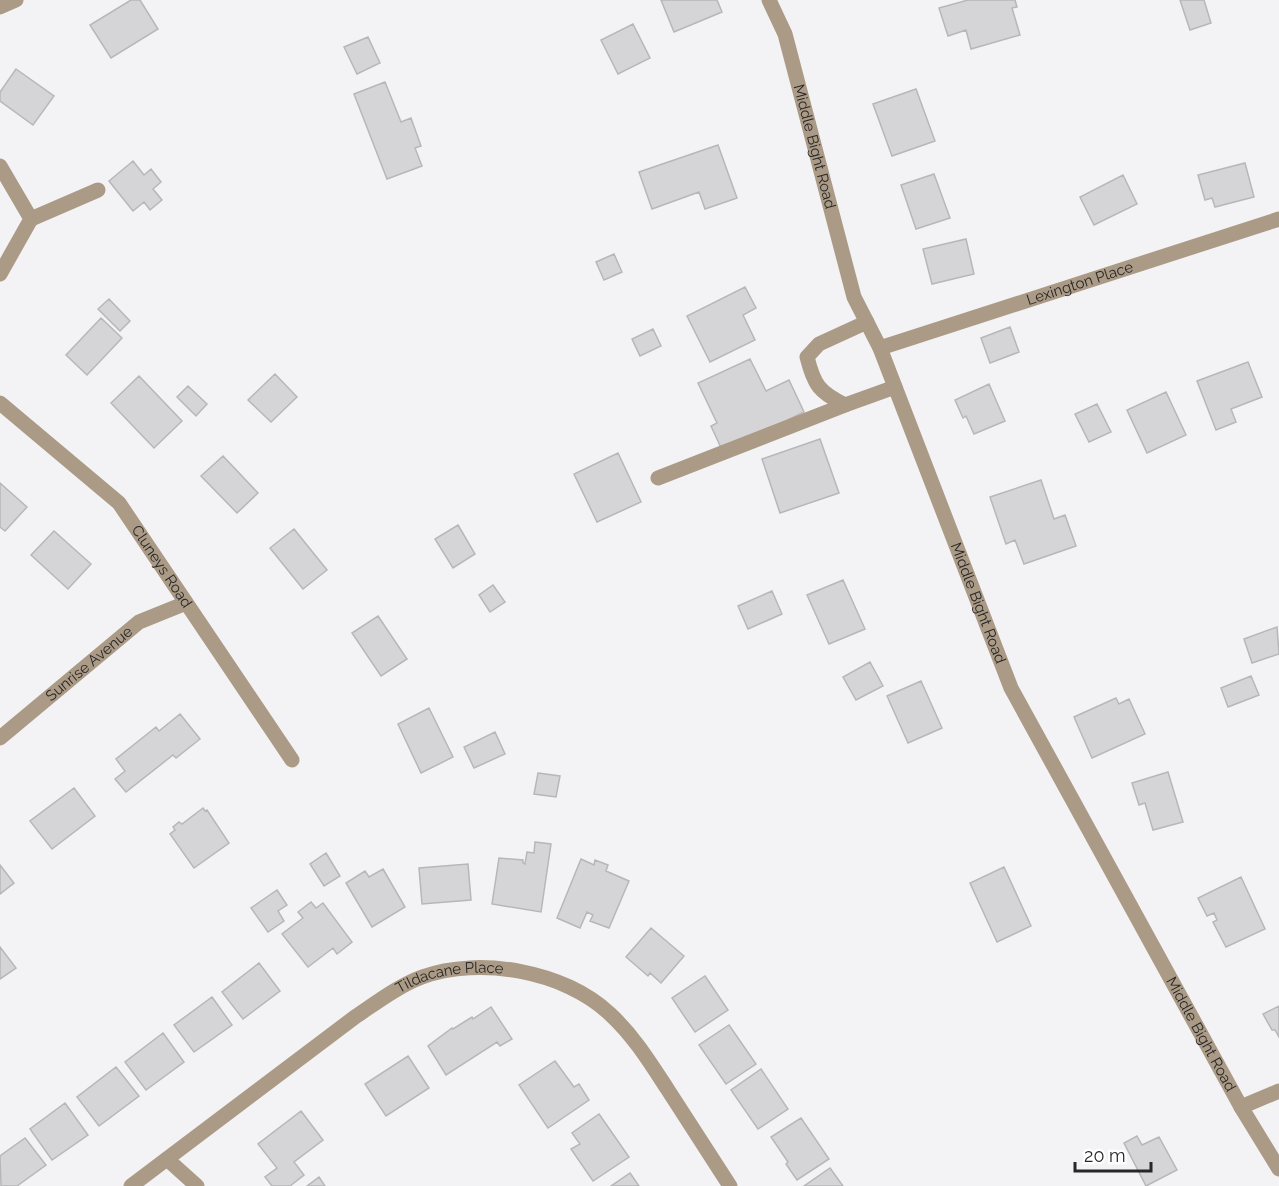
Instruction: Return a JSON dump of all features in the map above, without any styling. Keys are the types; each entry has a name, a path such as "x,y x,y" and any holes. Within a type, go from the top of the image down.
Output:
{"street":[{"path":"0,7 16,0"},
{"name":"Middle Bight Road","path":"769,0 785,34 854,297 880,348 1011,688 1241,1107 1279,1169"},
{"path":"0,166 31,219"},
{"path":"0,274 31,219 98,190"},
{"name":"Lexington Place","path":"880,348 1279,219"},
{"path":"845,405 825,395 811,375 807,357 819,344 867,322"},
{"path":"658,478 895,387"},
{"name":"Cluneys Road","path":"0,403 119,503 292,760"},
{"name":"Sunrise Avenue","path":"0,738 139,622 186,603"},
{"name":"Tildacane Place","path":"131,1186 355,1017 390,994 421,977 456,968 487,966 542,976 585,996 610,1013 643,1052 730,1186"},
{"path":"1241,1107 1279,1091"},
{"path":"167,1159 197,1186"}],"building":[{"path":"131,0 140,0 158,29 111,58 90,25"},
{"path":"661,0 717,0 722,12 674,32"},
{"path":"968,0 1015,0 1017,7 1012,8 1020,35 971,49 966,30 948,36 939,8"},
{"path":"1180,0 1204,0 1211,23 1190,30"},
{"path":"633,24 650,58 618,74 601,40"},
{"path":"368,37 380,63 357,74 344,47"},
{"path":"16,69 54,96 33,125 0,101 0,92"},
{"path":"385,82 401,122 411,118 421,146 415,148 422,166 387,179 354,94"},
{"path":"916,89 935,141 892,156 873,104"},
{"path":"718,145 737,198 705,209 699,192 652,209 639,172"},
{"path":"133,161 144,175 151,169 161,182 153,189 162,200 150,210 144,202 133,211 109,181"},
{"path":"1245,163 1254,197 1215,207 1212,198 1205,200 1198,175"},
{"path":"934,174 950,218 916,229 901,185"},
{"path":"1123,175 1137,204 1094,225 1080,197"},
{"path":"966,239 974,274 932,284 923,249"},
{"path":"614,254 622,272 604,280 596,262"},
{"path":"745,287 756,308 743,315 755,340 710,362 687,316"},
{"path":"109,299 130,321 120,331 98,309"},
{"path":"101,318 122,338 87,375 66,355"},
{"path":"1010,327 1019,352 990,363 981,338"},
{"path":"653,329 661,346 640,356 632,339"},
{"path":"750,359 766,391 789,380 804,412 723,452 711,426 717,423 698,383"},
{"path":"1248,362 1262,397 1231,409 1236,422 1216,430 1197,381"},
{"path":"275,374 297,397 271,422 248,400"},
{"path":"139,376 182,421 154,448 111,403"},
{"path":"989,384 1005,421 974,434 955,400"},
{"path":"188,386 207,404 196,416 177,397"},
{"path":"1166,392 1186,435 1147,453 1127,410"},
{"path":"1097,404 1111,432 1089,442 1075,414"},
{"path":"820,439 839,493 780,513 762,459"},
{"path":"618,453 641,502 597,522 574,474"},
{"path":"223,456 258,493 237,513 201,476"},
{"path":"1041,480 1054,519 1065,515 1076,546 1024,564 1015,540 1006,544 990,497"},
{"path":"0,483 27,507 5,531 0,527"},
{"path":"458,525 475,554 453,568 435,539"},
{"path":"294,529 327,570 303,589 270,548"},
{"path":"54,531 91,564 68,589 31,555"},
{"path":"843,580 865,629 829,644 807,595"},
{"path":"493,585 505,602 490,612 479,595"},
{"path":"772,591 782,614 748,629 738,606"},
{"path":"378,616 407,659 381,676 352,633"},
{"path":"1277,627 1279,654 1252,663 1244,639"},
{"path":"870,662 883,686 856,700 843,677"},
{"path":"1251,676 1259,695 1228,707 1221,688"},
{"path":"921,681 942,728 908,743 887,696"},
{"path":"1116,698 1119,704 1129,699 1145,734 1092,758 1074,717"},
{"path":"429,708 453,757 421,773 398,724"},
{"path":"180,714 200,739 176,758 173,755 126,792 115,779 125,771 116,759 156,727 159,731"},
{"path":"495,732 505,754 474,768 464,747"},
{"path":"1168,772 1183,822 1153,830 1145,803 1139,805 1132,783"},
{"path":"538,773 560,776 556,797 534,794"},
{"path":"74,788 95,816 52,849 30,821"},
{"path":"203,808 207,810 229,843 194,868 170,834 179,822 182,824"},
{"path":"535,842 551,844 541,912 492,904 499,858 523,860 525,864 527,852 534,853"},
{"path":"326,853 340,876 324,886 310,864"},
{"path":"581,859 594,865 595,860 608,865 606,871 629,881 609,928 590,921 593,915 587,912 580,928 557,918"},
{"path":"468,864 471,900 422,904 419,868"},
{"path":"0,865 14,883 0,894"},
{"path":"1004,867 1031,926 997,942 970,883"},
{"path":"383,869 405,907 372,927 346,883 365,871 369,877"},
{"path":"1241,877 1265,929 1226,947 1213,922 1217,920 1214,913 1207,916 1198,898"},
{"path":"277,890 287,905 278,911 284,921 268,932 251,908"},
{"path":"311,902 316,908 323,903 352,942 337,954 333,948 308,967 282,934 303,918 298,912"},
{"path":"651,928 684,956 661,983 650,973 648,976 626,957"},
{"path":"0,947 16,968 0,979"},
{"path":"259,963 280,991 243,1019 222,992"},
{"path":"705,976 728,1010 695,1032 672,998"},
{"path":"212,997 232,1025 194,1052 174,1025"},
{"path":"1279,1006 1279,1037 1263,1014"},
{"path":"491,1007 512,1039 500,1046 497,1042 446,1075 428,1046 452,1028 472,1017 473,1019"},
{"path":"729,1025 756,1064 726,1084 699,1045"},
{"path":"163,1033 184,1062 146,1090 125,1062"},
{"path":"408,1056 429,1088 386,1116 365,1084"},
{"path":"555,1061 574,1087 579,1084 589,1100 548,1128 519,1085"},
{"path":"116,1067 139,1096 99,1126 77,1097"},
{"path":"761,1069 788,1109 758,1129 731,1090"},
{"path":"65,1103 88,1135 52,1160 30,1129"},
{"path":"301,1111 323,1140 294,1162 304,1175 290,1186 272,1186 265,1177 277,1168 258,1144"},
{"path":"599,1114 629,1157 593,1181 571,1149 580,1144 572,1133"},
{"path":"801,1118 829,1159 797,1180 771,1137"},
{"path":"1137,1136 1142,1145 1159,1137 1177,1170 1146,1186 1124,1143"},
{"path":"25,1138 46,1165 17,1186 1,1186 0,1156"},
{"path":"830,1168 843,1186 804,1186"},
{"path":"630,1173 639,1186 611,1186"},
{"path":"319,1177 325,1186 307,1186"}]}
